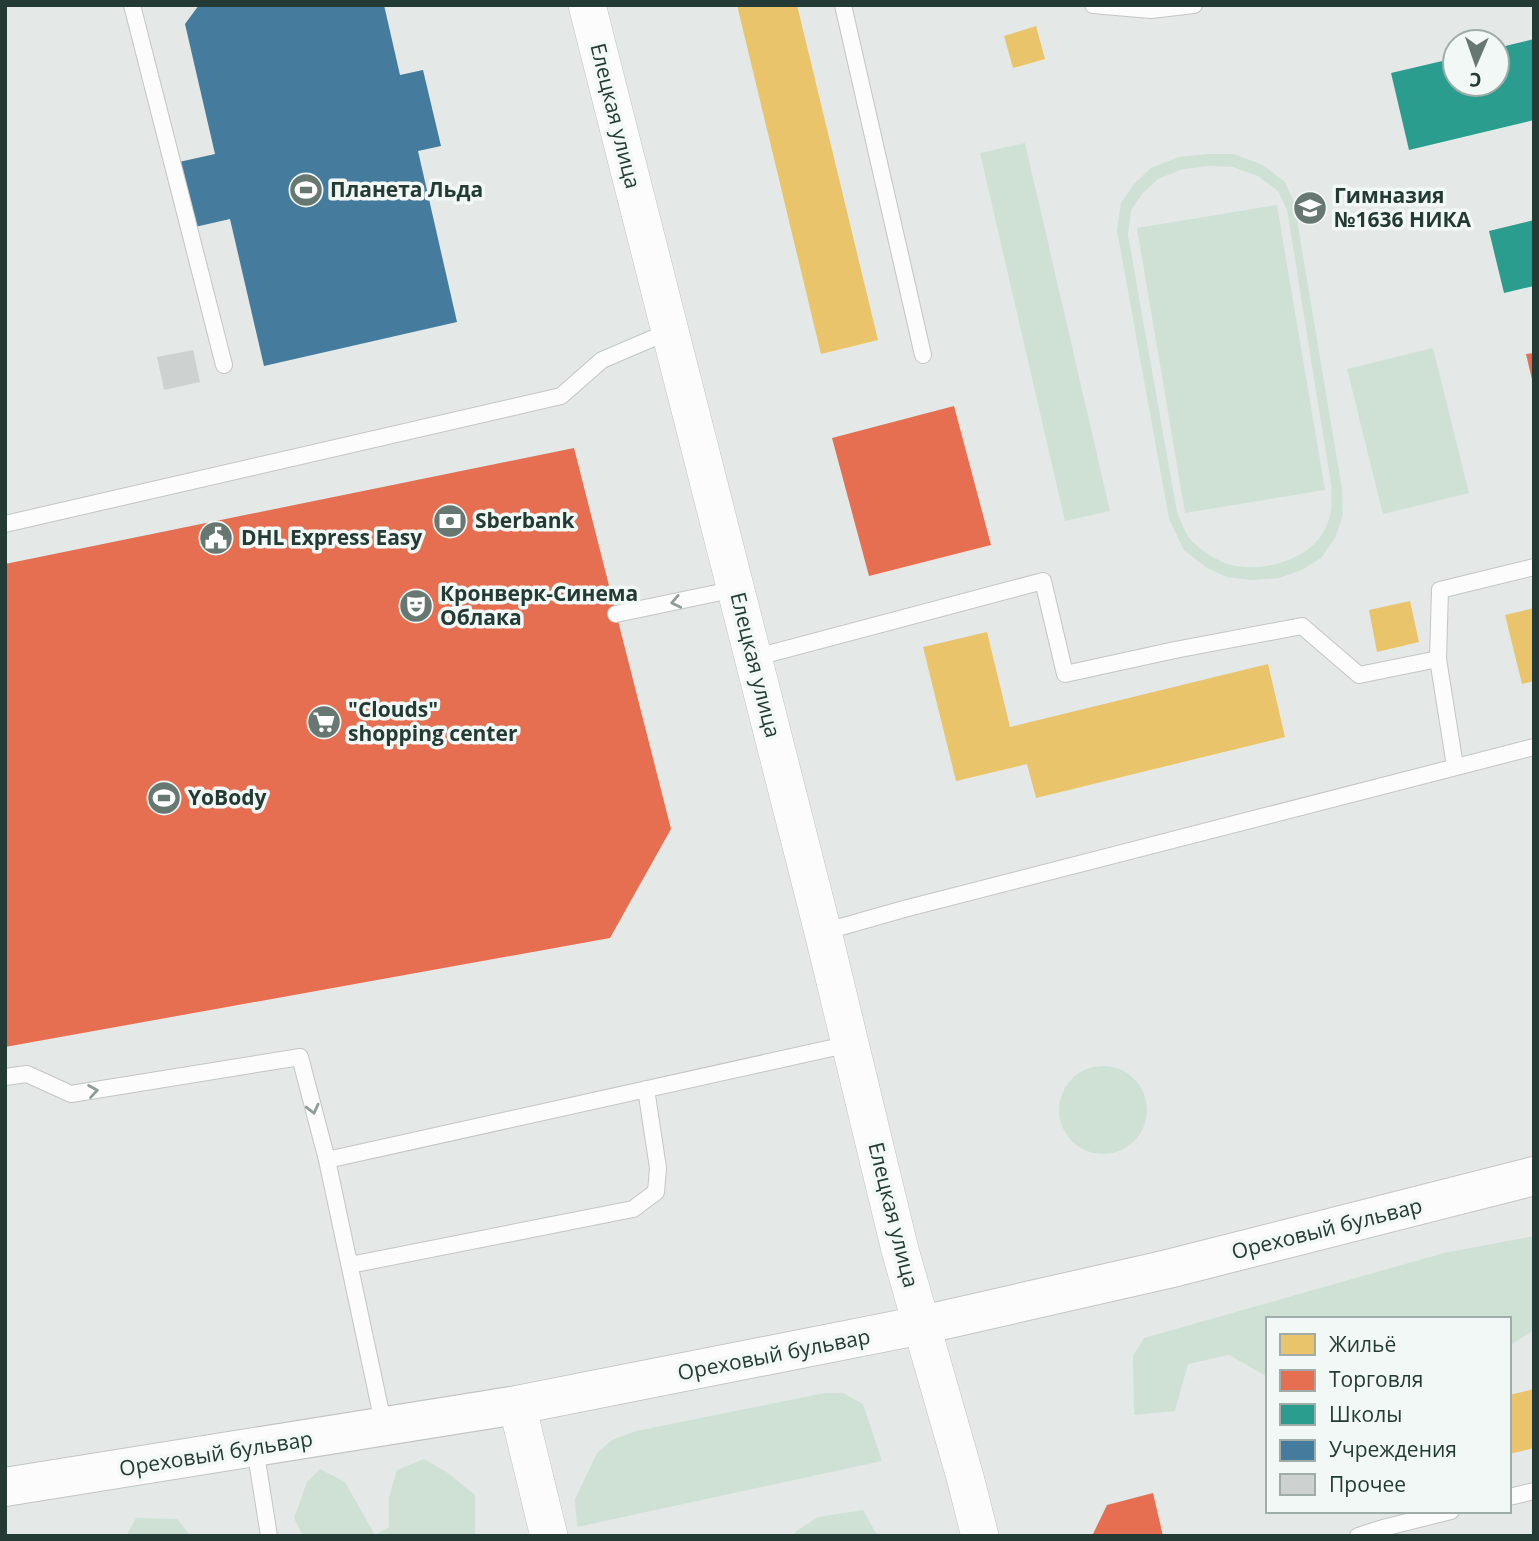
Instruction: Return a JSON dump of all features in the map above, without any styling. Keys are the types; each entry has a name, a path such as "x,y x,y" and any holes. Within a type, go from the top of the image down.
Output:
{"main road":[{"name":"Ореховый бульвар","path":"5,1487 516,1405 922,1325 1168,1269 1534,1176"}],"street":[{"name":"Елецкая улица","path":"587,5 823,932 900,1250 980,1536"},
{"path":"516,1405 549,1536"}],"lane":[{"path":"132,5 224,365"},
{"path":"842,5 923,355"},
{"path":"1093,5 1151,9 1194,5"},
{"path":"5,524 561,396 602,360 670,331"},
{"path":"1455,766 1438,659 1440,590 1534,567"},
{"path":"753,658 1043,581 1065,674 1302,626 1359,675 1438,659"},
{"path":"616,614 736,589"},
{"path":"823,932 1534,747"},
{"path":"327,1160 850,1044"},
{"path":"5,1077 27,1074 71,1094 300,1057 327,1160 384,1427"},
{"path":"350,1265 634,1209 656,1192 658,1168 646,1089"},
{"path":"255,1448 269,1536"},
{"path":"1511,1497 1532,1496"},
{"path":"1358,1536 1384,1532 1445,1513"}],"green space":[{"path":"1025,143 1110,511 1065,521 980,153"},
{"path":"1234,154 1263,165 1285,182 1294,202 1342,489 1343,515 1335,538 1321,558 1302,570 1279,578 1251,580 1227,577 1207,568 1184,550 1169,519 1117,230 1121,203 1134,184 1151,168 1179,157","holes":["1233,167 1258,176 1278,191 1287,210 1331,484 1330,516 1319,538 1298,556 1284,562 1255,567 1228,564 1208,554 1189,537 1177,512 1128,235 1131,210 1143,193 1158,179 1183,169"]},
{"path":"1277,205 1325,490 1185,513 1137,228"},
{"path":"1433,348 1469,493 1383,514 1347,369"},
{"path":"1103,1066 1128,1073 1140,1085 1147,1110 1140,1135 1128,1147 1103,1154 1078,1147 1066,1135 1059,1110 1066,1085 1078,1073"},
{"path":"1534,1236 1534,1330 1511,1345 1511,1317 1266,1317 1266,1376 1229,1355 1188,1364 1175,1411 1134,1415 1133,1356 1144,1338 1444,1253"},
{"path":"825,1393 843,1393 863,1404 882,1461 577,1527 575,1499 597,1453 612,1440 636,1431"},
{"path":"424,1459 448,1473 475,1495 475,1536 303,1536 294,1518 307,1482 320,1469 345,1482 375,1535 389,1527 389,1498 397,1470"},
{"path":"863,1510 876,1533 885,1536 796,1536 795,1532 818,1517"},
{"path":"136,1518 177,1519 191,1536 126,1536"}],"building: Жильё":[{"path":"737,5 797,5 878,340 821,354"},
{"path":"1036,26 1045,59 1013,68 1004,36"},
{"path":"1410,601 1419,642 1377,652 1369,610"},
{"path":"1534,608 1534,681 1522,684 1505,615"},
{"path":"987,632 1010,727 1268,664 1285,737 1036,798 1027,764 956,781 923,647"},
{"path":"1534,1389 1534,1448 1511,1454 1511,1395"}],"building: Торговля":[{"path":"1534,353 1534,383 1533,384 1526,354"},
{"path":"954,406 991,545 869,576 832,438"},
{"name":"\"Clouds\" shopping center","path":"574,448 671,829 610,938 5,1047 5,564"},
{"path":"1153,1493 1163,1536 1092,1536 1107,1505"}],"building: Школы":[{"path":"1534,39 1534,120 1409,150 1391,73 1441,61 1441,98 1511,98 1511,45"},
{"path":"1534,220 1534,286 1504,293 1489,231"}],"building: Учреждения":[{"name":"Планета Льда","path":"199,5 384,5 400,75 423,70 441,146 418,151 457,322 264,366 230,219 195,227 179,162 215,154 185,24"}],"building: Прочее":[{"path":"193,350 200,382 164,390 157,357"}],"place":[{"name":"Планета Льда","path":"306,190"},
{"name":"Гимназия №1636 НИКА","path":"1310,208"},
{"name":"Sberbank","path":"450,521"},
{"name":"DHL Express Easy","path":"216,538"},
{"name":"Кронверк-Синема Облака","path":"416,606"},
{"name":"\"Clouds\" shopping center","path":"324,722"},
{"name":"YoBody","path":"164,798"}]}
